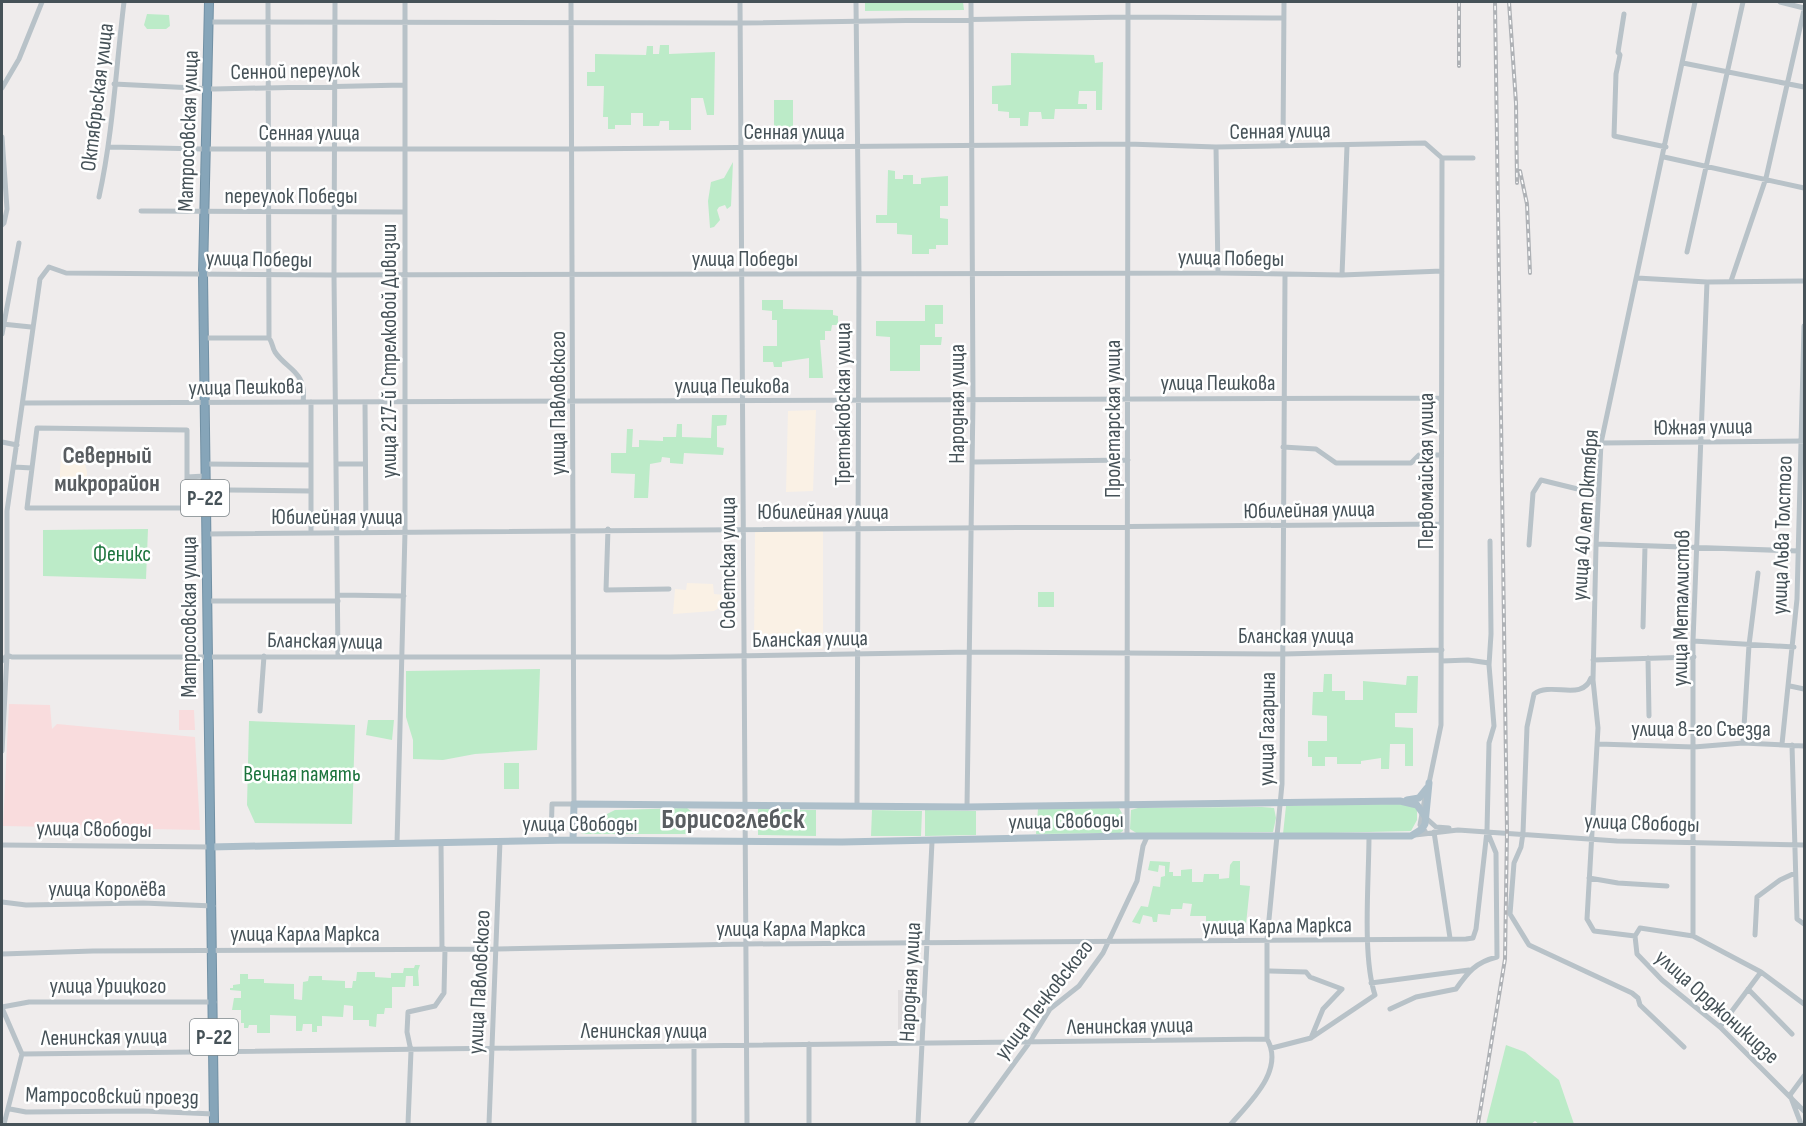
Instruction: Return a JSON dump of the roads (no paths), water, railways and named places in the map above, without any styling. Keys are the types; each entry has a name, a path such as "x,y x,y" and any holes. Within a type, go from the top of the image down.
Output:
{"highway":[{"name":"Матросовская улица","path":"209,2 203,149 203,338 205,601 214,949 214,1125"}],"main road":[{"path":"1401,801 1419,798 1428,787"},
{"path":"1425,817 1428,787"},
{"name":"улица Свободы","path":"574,804 968,807 1401,801 1413,803 1421,810"},
{"path":"573,840 574,804"},
{"path":"1421,810 1428,831"},
{"name":"улица Свободы","path":"210,847 551,840 932,842 1130,836 1411,836 1428,831"}],"street":[{"path":"2,87 19,59 42,2"},
{"name":"Октябрьская улица","path":"99,197 110,147 114,84 124,2"},
{"path":"268,2 269,338 275,352 294,368 305,390 303,402"},
{"path":"335,2 334,275 338,657"},
{"name":"улица 217-й Стрелковой Дивизии","path":"398,844 405,532 405,2"},
{"name":"улица Павловского","path":"572,2 574,804"},
{"name":"Советская улица","path":"740,2 747,1125"},
{"name":"Третьяковская улица","path":"855,2 859,275 857,806"},
{"name":"Народная улица","path":"968,807 973,462 971,2"},
{"name":"Пролетарская улица","path":"1128,2 1127,805 1130,836"},
{"path":"1283,146 1284,2"},
{"name":"улица 40 лет Октября","path":"1635,936 1594,931 1587,919 1598,744 1593,660 1601,443 1664,157 1695,2"},
{"path":"1687,252 1743,2"},
{"path":"1731,281 1766,178 1804,9 1780,2"},
{"path":"1624,14 1616,74 1614,136 1666,147"},
{"path":"208,21 572,20 740,23 1128,17 1284,18"},
{"path":"1683,63 1804,87"},
{"name":"Сенной переулок","path":"114,84 206,87 404,85"},
{"path":"2,137 7,209 2,225"},
{"name":"Сенная улица","path":"110,147 405,150 1128,144 1216,147 1425,143 1442,158"},
{"path":"1342,275 1347,146"},
{"path":"1216,147 1218,273"},
{"path":"1664,157 1804,188"},
{"path":"1442,158 1473,158"},
{"name":"Первомайская улица","path":"1428,831 1421,810 1441,725 1442,158"},
{"name":"переулок Победы","path":"141,211 404,212"},
{"path":"2,334 2,324 19,243"},
{"name":"улица Победы","path":"32,327 40,279 49,267 66,273 268,275 1218,273 1342,275 1442,271"},
{"name":"улица Гагарина","path":"1267,1039 1267,940 1280,804 1284,654 1285,275"},
{"path":"1637,278 1707,282 1804,281"},
{"name":"улица Металлистов","path":"1693,936 1693,641 1707,282"},
{"path":"2,324 32,327 24,403 14,467 4,511 7,655 2,750"},
{"name":"улица Льва Толстого","path":"1782,744 1790,686 1797,599 1804,326"},
{"path":"203,338 269,338"},
{"name":"улица Пешкова","path":"24,403 1440,398"},
{"path":"311,402 311,531"},
{"path":"365,402 366,532"},
{"path":"37,428 187,430 187,477 187,508 27,508 37,428"},
{"name":"Южная улица","path":"1601,443 1701,444 1802,441"},
{"path":"2,442 17,445"},
{"path":"1283,447 1316,449 1336,463 1411,463 1419,455 1440,455"},
{"path":"973,462 1128,460"},
{"path":"204,464 311,465"},
{"path":"337,465 365,464"},
{"path":"14,467 32,468"},
{"path":"187,477 205,476"},
{"path":"1529,545 1533,493 1541,480 1598,494"},
{"path":"228,490 310,491"},
{"name":"Юбилейная улица","path":"206,534 859,526 1128,528 1441,524"},
{"path":"608,529 606,590 669,589"},
{"path":"1371,983 1469,970 1484,961 1497,957 1496,853 1486,831 1489,742 1494,726 1489,663 1490,541"},
{"path":"1596,544 1798,551"},
{"path":"1643,627 1645,546"},
{"path":"1743,743 1749,645 1758,573"},
{"path":"205,601 404,596"},
{"path":"1797,599 1804,599"},
{"path":"1693,641 1794,647"},
{"name":"Бланская улица","path":"7,655 12,657 206,655 402,657 971,652 1284,654 1442,650"},
{"path":"2,661 7,655"},
{"path":"260,711 264,656"},
{"path":"1593,660 1694,657"},
{"path":"1648,658 1649,716"},
{"path":"1442,661 1468,660 1489,663"},
{"path":"1593,670 1587,686 1580,690 1546,688 1534,694 1526,739 1523,833 1521,847 1514,863 1510,914 1522,930 1529,945 1632,993 1638,998 1640,1005 1684,1047"},
{"path":"1587,686 1595,693"},
{"path":"1790,686 1804,689"},
{"name":"улица 8-го Съезда","path":"1598,744 1694,747 1743,743 1804,746"},
{"path":"1792,745 1793,845 1797,919 1804,924"},
{"path":"551,840 552,804 574,804"},
{"name":"улица Свободы","path":"1425,817 1436,827 1478,831"},
{"path":"1428,831 1450,938"},
{"name":"улица Свободы","path":"1428,831 1486,831 1591,839 1804,845"},
{"name":"улица Карла Маркса","path":"2,954 214,949 497,949 745,944 1473,938 1486,831"},
{"path":"1130,836 1141,846 1143,854"},
{"path":"1272,1048 1311,1038 1374,995 1371,983 1369,940 1369,836"},
{"name":"улица Печковского","path":"969,1125 1029,1043 1050,1009 1079,986 1103,953 1137,881 1147,837"},
{"name":"улица Павловского","path":"489,1125 500,841"},
{"name":"Народная улица","path":"918,1125 932,842"},
{"path":"408,1125 411,1051 407,1032 408,1012 435,1006 444,993 441,843"},
{"name":"улица Свободы","path":"2,845 210,847"},
{"path":"1755,935 1757,897 1780,880 1795,873"},
{"path":"1589,878 1618,883 1667,886"},
{"name":"улица Королёва","path":"2,902 26,905 143,903 213,906"},
{"path":"1635,936 1640,928 1693,936 1761,972 1804,1004"},
{"name":"улица Орджоникидзе","path":"1635,936 1637,954 1645,963 1662,980 1720,1027 1804,1111"},
{"path":"1390,1009 1416,997 1456,989 1469,970"},
{"path":"1268,971 1305,972 1310,977 1342,989 1323,1009 1311,1038"},
{"path":"1720,1027 1761,972"},
{"path":"1748,990 1792,1034"},
{"name":"улица Урицкого","path":"2,1008 29,1002 214,1002"},
{"path":"2,1008 22,1054 10,1109 4,1125"},
{"path":"1231,1125 1270,1072 1273,1064 1272,1048 1267,1039"},
{"name":"Ленинская улица","path":"22,1054 1267,1039"},
{"path":"809,1044 809,1125"},
{"path":"694,1047 694,1125"},
{"path":"1790,1095 1804,1076"},
{"name":"улица Орджоникидзе","path":"1790,1095 1801,1125"},
{"name":"Матросовский проезд","path":"10,1109 26,1112 143,1111 214,1114"}],"railway":[{"path":"1459,2 1459,66"},
{"path":"1478,1124 1505,959 1507,832 1495,2"},
{"path":"1509,2 1516,103 1517,183"},
{"path":"1520,171 1527,204 1530,273"}],"district":[{"name":"Северный микрорайон","path":"107,469"},
{"name":"Борисоглебск","path":"733,818"}],"park label":[{"name":"Феникс","path":"122,553"},
{"name":"Вечная память","path":"302,773"}]}
